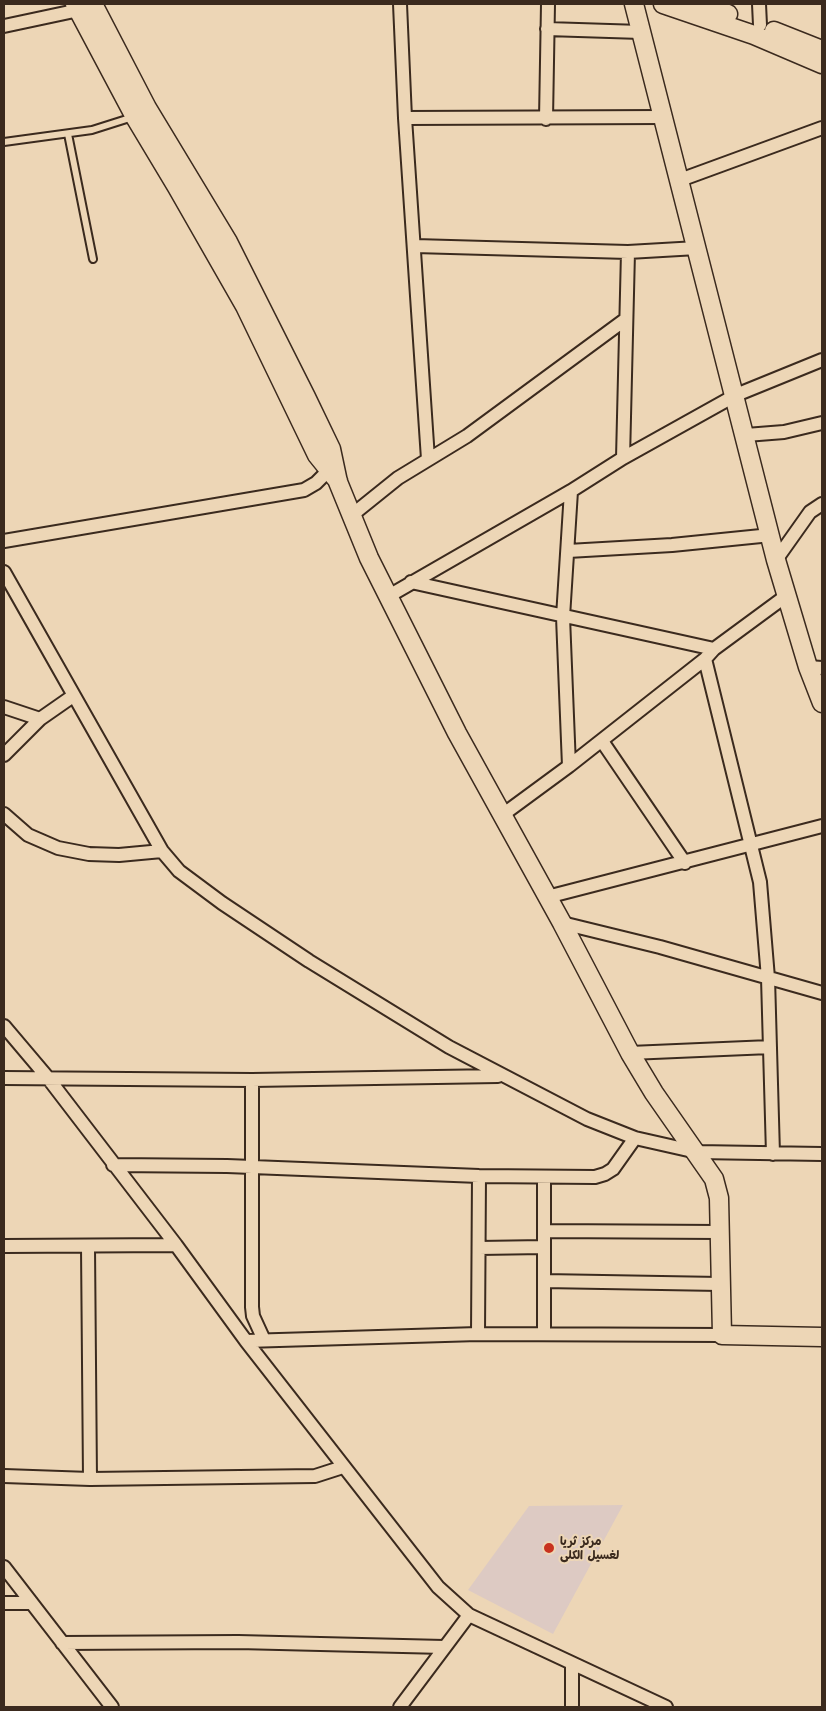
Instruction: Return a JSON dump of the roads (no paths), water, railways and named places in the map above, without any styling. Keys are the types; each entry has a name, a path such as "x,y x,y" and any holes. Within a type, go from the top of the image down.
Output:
{"street":[{"path":"400,4 405,118 428,459"},
{"path":"546,119 548,4"},
{"path":"664,4 754,35 822,64"},
{"path":"699,4 760,25 822,50"},
{"path":"759,4 760,25"},
{"path":"634,5 736,395 776,560 786,596 815,668 822,703"},
{"path":"4,26 82,6"},
{"path":"82,6 134,117 236,290 276,368 317,455 334,472"},
{"path":"82,6 147,108 228,242 306,397 334,472 387,597 501,816 562,923 630,1053 673,1122 697,1152 717,1186 722,1335"},
{"path":"547,29 641,32"},
{"path":"405,118 546,119 663,117"},
{"path":"680,180 822,128"},
{"path":"415,246 628,252 697,248"},
{"path":"623,458 628,252"},
{"path":"352,515 398,478 467,436 626,319"},
{"path":"387,597 571,492 623,458 736,395 822,360"},
{"path":"746,435 784,432 822,423"},
{"path":"4,541 304,490 334,472"},
{"path":"569,766 563,617 571,492"},
{"path":"776,560 810,512 822,504"},
{"path":"568,552 672,545 771,535"},
{"path":"5,577 115,766 162,852 186,876 309,961 449,1047 587,1120 634,1138 697,1152 822,1154"},
{"path":"411,582 714,649"},
{"path":"501,816 602,741 705,659 714,649 786,596"},
{"path":"705,659 760,882 768,978 774,1154"},
{"path":"4,755 40,719 73,696"},
{"path":"4,707 40,719"},
{"path":"602,741 684,863"},
{"path":"4,814 28,835 58,848 89,854 118,855 162,852"},
{"path":"547,897 822,826"},
{"path":"562,923 822,993"},
{"path":"4,1026 48,1078 176,1245 246,1341 438,1587 469,1616 666,1707"},
{"path":"630,1053 770,1047"},
{"path":"4,1078 252,1080 501,1076"},
{"path":"252,1080 252,1307 253,1316 264,1340"},
{"path":"113,1165 479,1176 595,1177 613,1169 634,1138"},
{"path":"478,1334 479,1176"},
{"path":"544,1177 544,1334"},
{"path":"544,1231 720,1232"},
{"path":"4,1246 176,1245"},
{"path":"88,1246 90,1479"},
{"path":"479,1248 544,1247"},
{"path":"544,1281 720,1284"},
{"path":"246,1341 478,1334 822,1337"},
{"path":"4,1476 90,1479 315,1476 343,1467"},
{"path":"4,1566 112,1707"},
{"path":"4,1603 32,1603"},
{"path":"400,1707 469,1616"},
{"path":"62,1643 238,1642 444,1647"},
{"path":"572,1665 572,1707"}],"lane":[{"path":"4,142 92,130 134,117"},
{"path":"68,134 93,259"}],"place":[{"name":"مركز ثريا لغسيل الكلى","path":"549,1548"}]}
